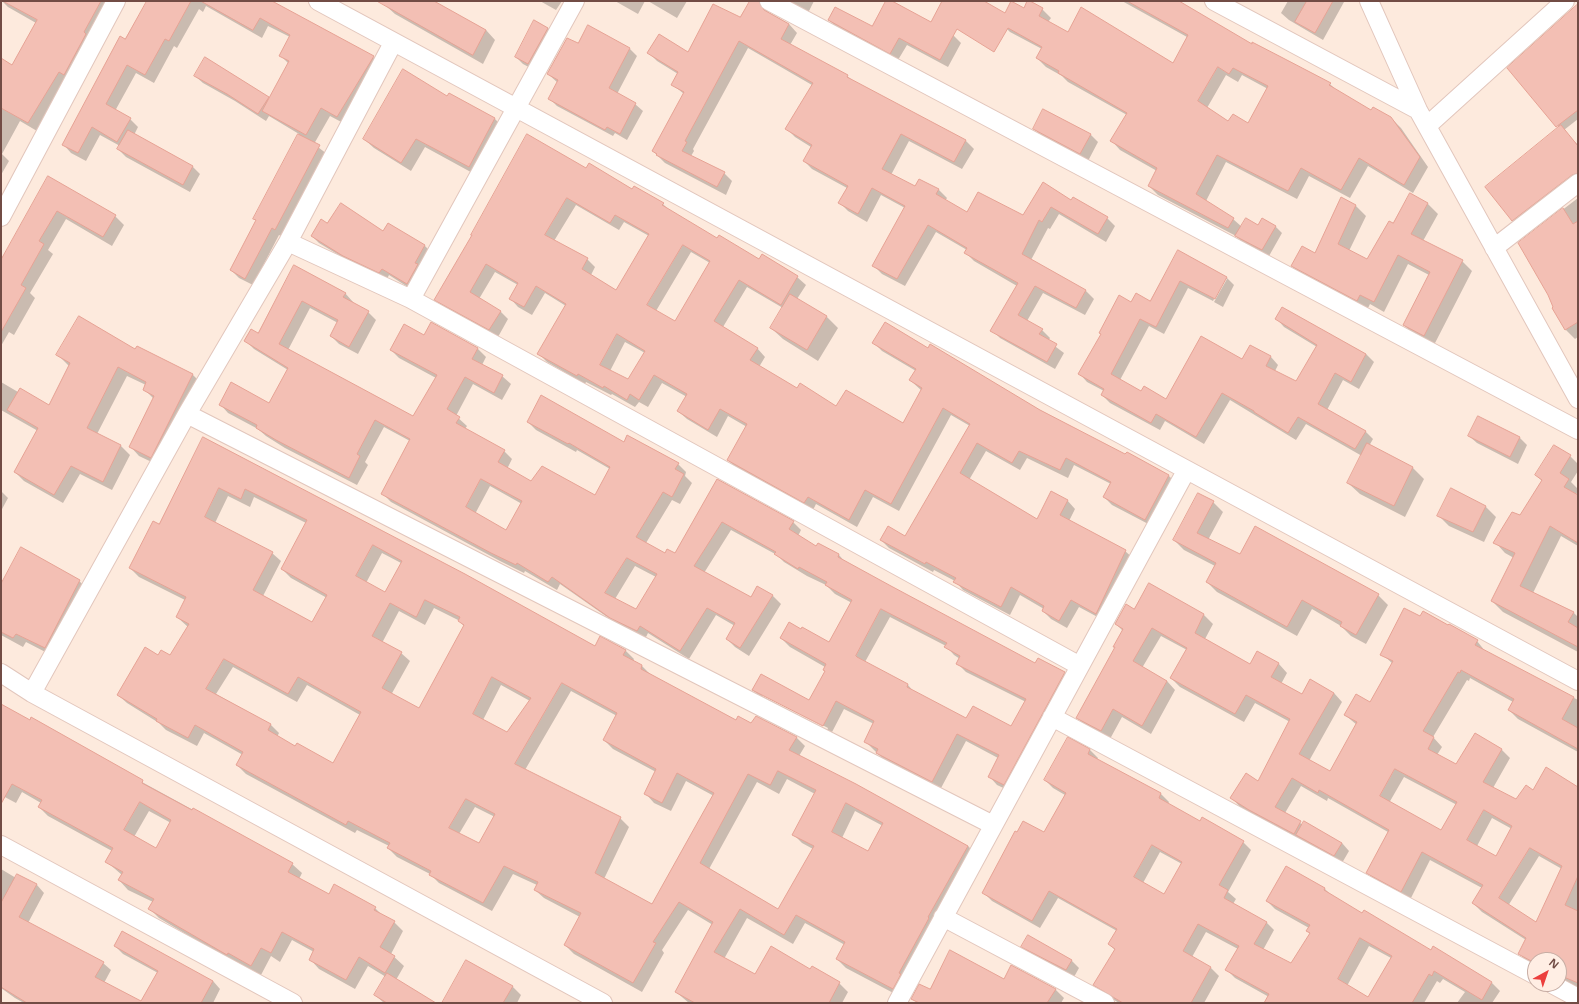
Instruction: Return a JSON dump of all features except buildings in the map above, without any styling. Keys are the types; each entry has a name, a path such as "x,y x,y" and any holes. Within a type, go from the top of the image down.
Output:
{"street":[{"path":"1,217 116,1"},
{"path":"318,1 393,43 1186,471 1578,681"},
{"path":"411,299 575,1"},
{"path":"769,1 1578,430"},
{"path":"1214,1 1418,110"},
{"path":"1369,1 1418,110 1578,399"},
{"path":"1427,126 1565,1"},
{"path":"32,693 187,414 288,242 393,43"},
{"path":"1494,248 1578,183"},
{"path":"288,242 411,299 1080,666"},
{"path":"187,414 993,825"},
{"path":"897,1003 1186,471"},
{"path":"1,673 32,693 603,1003"},
{"path":"1052,717 1527,971"},
{"path":"1,845 293,1003"},
{"path":"943,917 1105,1003"},
{"path":"1567,992 1578,998"}]}
